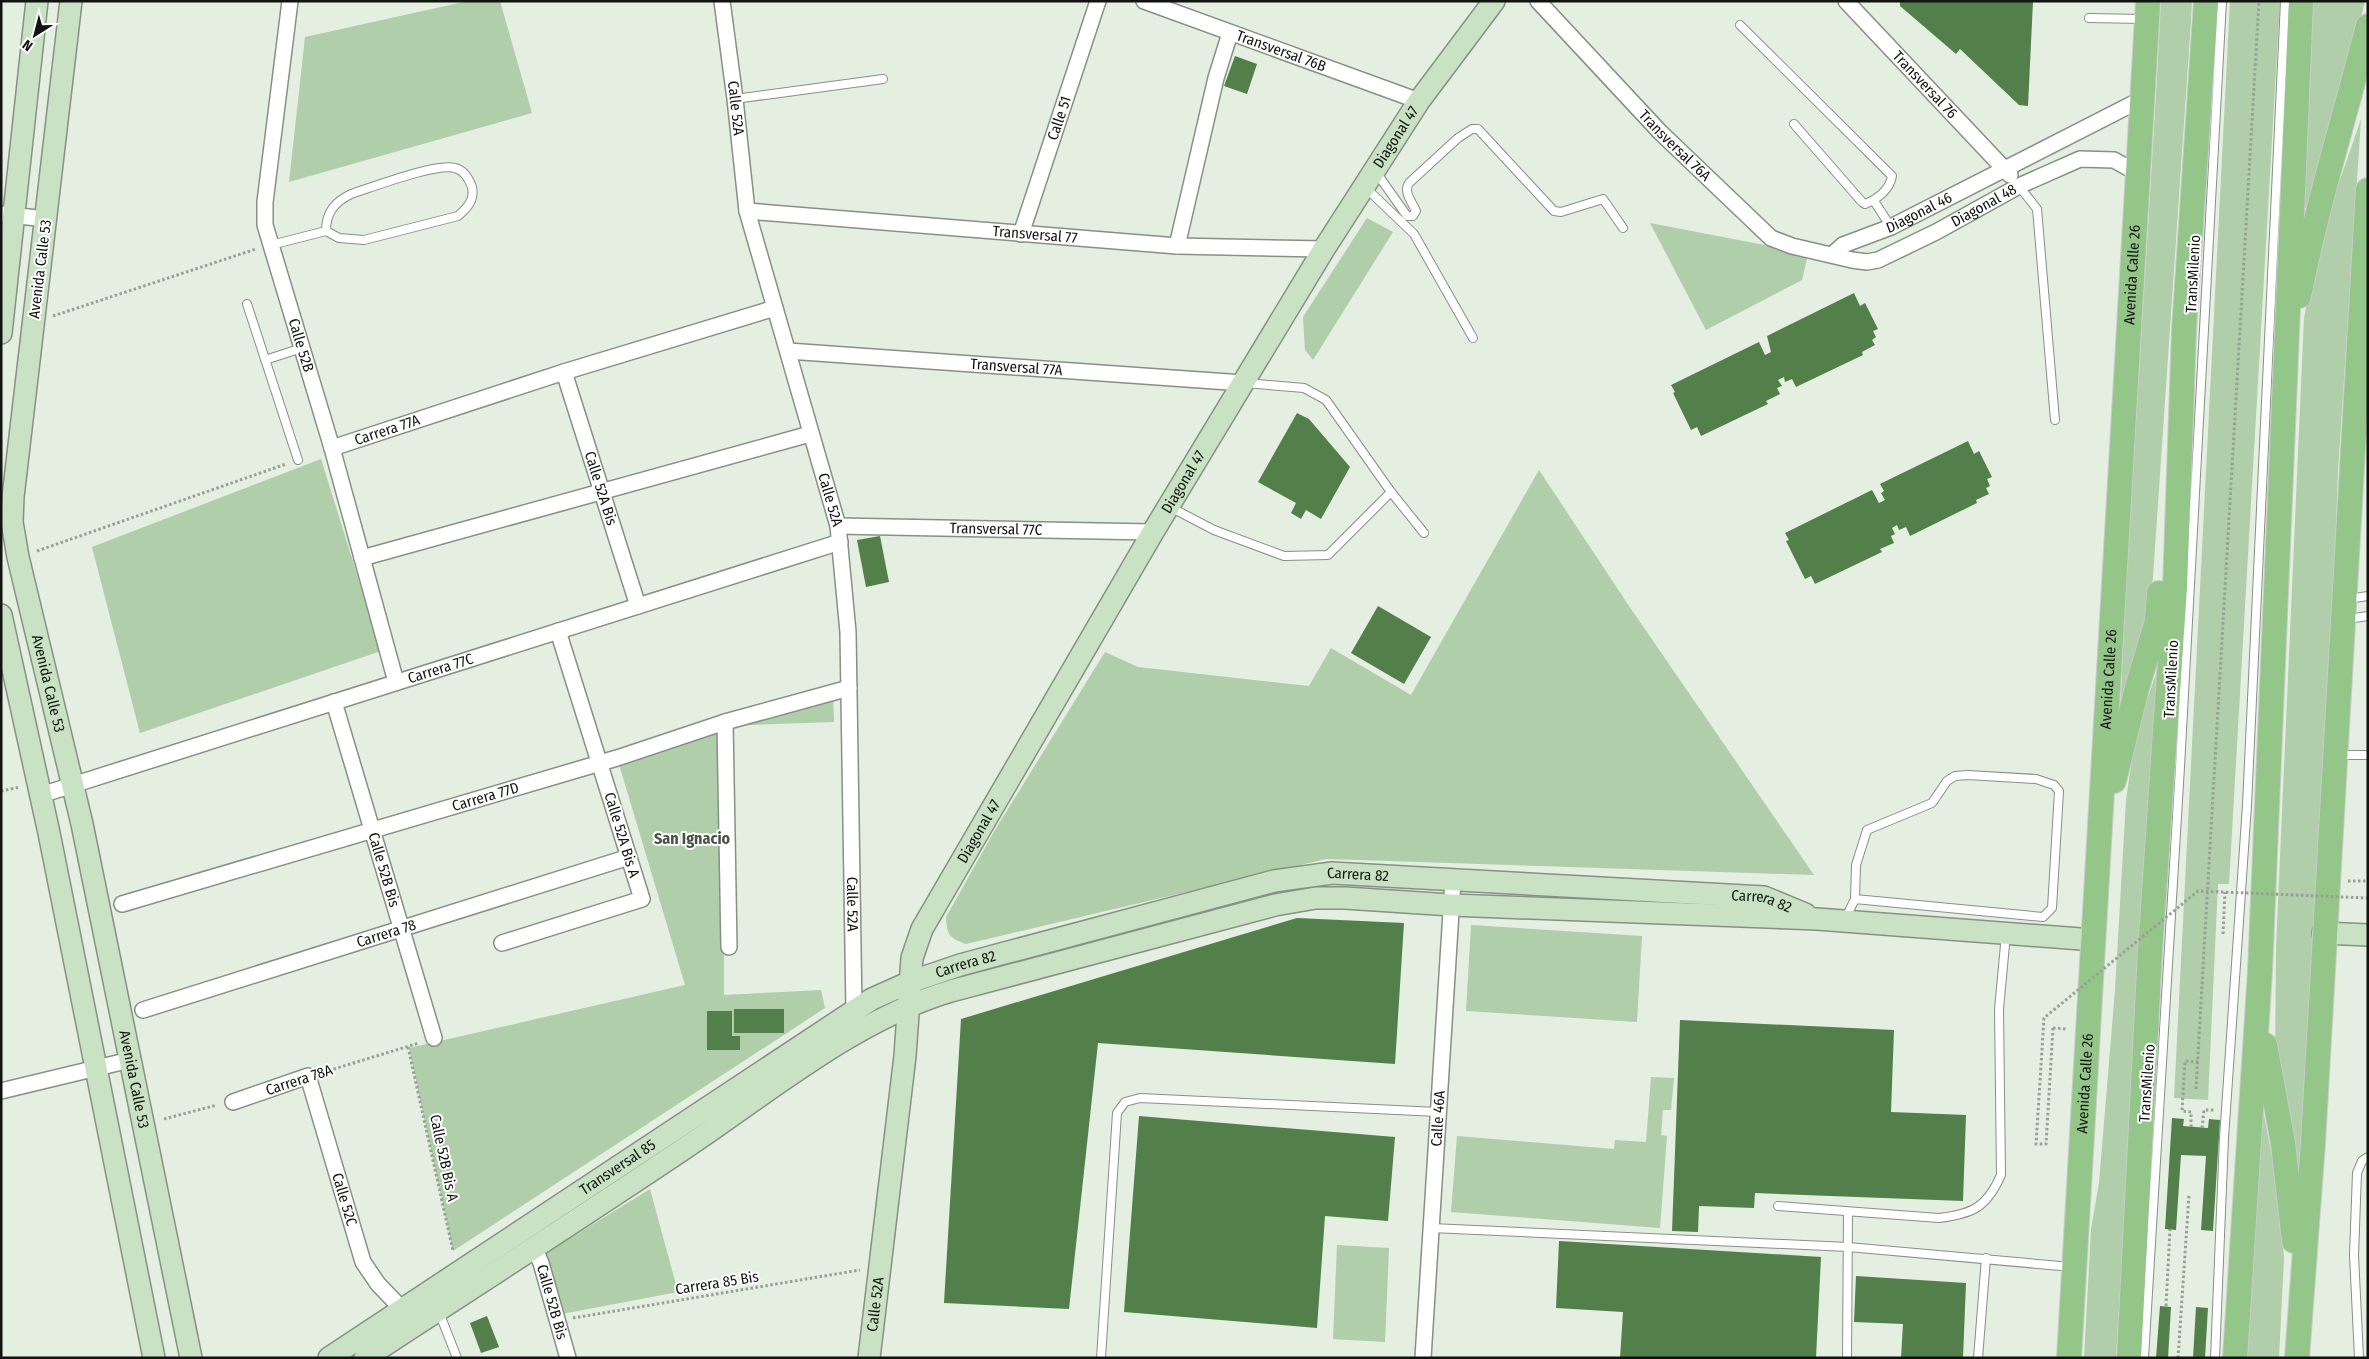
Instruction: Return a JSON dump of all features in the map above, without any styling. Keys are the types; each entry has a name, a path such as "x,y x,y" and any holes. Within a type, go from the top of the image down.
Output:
{"main road":[{"path":"2129,1358 2150,951 2176,588 2182,372 2206,1"},
{"path":"2235,1358 2260,971 2301,1"},
{"name":"Avenida Calle 26","path":"2069,1358 2148,10"},
{"path":"2286,366 2312,230 2341,133 2368,26"},
{"path":"2297,1353 2313,1142 2323,933 2368,190"},
{"path":"2101,830 2137,688 2157,621 2164,500 2182,372"},
{"path":"2260,971 2265,1040 2283,1143 2295,1246 2297,1353"}],"street":[{"name":"Avenida Calle 53","path":"1,333 7,215 37,1"},
{"name":"Avenida Calle 53","path":"71,1 12,510 10,560 72,785 191,1358"},
{"name":"Calle 52B","path":"290,1 265,202 265,225 332,448 396,682"},
{"name":"Calle 52A","path":"722,1 735,99 746,211 838,526 848,632 854,1011"},
{"name":"Calle 51","path":"1021,234 1098,1"},
{"name":"Transversal 76B","path":"1144,1 1419,101"},
{"name":"Diagonal 47","path":"910,982 912,958 922,929 1153,532 1324,249 1419,101 1494,1"},
{"name":"Transversal 76A","path":"1538,1 1660,132 1772,238 1792,246 1833,254"},
{"name":"Transversal 76","path":"1846,1 2019,186"},
{"path":"1177,246 1216,78 1230,32"},
{"name":"Diagonal 48","path":"2004,168 2142,99"},
{"name":"Diagonal 48","path":"1833,254 1852,260 1867,262 1878,260 1936,232 2019,186 2080,159 2114,160 2137,173"},
{"name":"Diagonal 46","path":"1833,254 1843,245 1891,227 2004,168"},
{"name":"Transversal 77","path":"746,211 1177,246 1324,249"},
{"path":"1922,211 1936,232"},
{"path":"7,215 46,219"},
{"name":"Carrera 77A","path":"332,448 564,372 775,308"},
{"name":"Transversal 77A","path":"788,351 1244,382"},
{"name":"Calle 52A Bis","path":"564,372 638,606"},
{"path":"362,558 810,434"},
{"name":"Transversal 77C","path":"838,526 1153,532"},
{"name":"Carrera 77C","path":"41,795 840,542"},
{"name":"Avenida Calle 53","path":"1,615 41,795 154,1358"},
{"name":"Calle 52A Bis A","path":"502,943 642,899 558,631"},
{"name":"Carrera 77D","path":"122,904 600,763 725,722 849,688"},
{"name":"Calle 52B Bis","path":"334,702 434,1038"},
{"path":"725,722 729,947"},
{"name":"Carrera 78","path":"143,1010 629,857"},
{"name":"Carrera 82","path":"910,982 967,964 1274,880 1332,873 1764,897 1817,920"},
{"name":"Calle 46A","path":"1423,1358 1453,880"},
{"name":"Carrera 82","path":"908,1005 951,991 1275,905 1316,898 1817,920 2094,940"},
{"path":"2323,933 2368,935"},
{"name":"Calle 52A","path":"870,1358 905,1056 910,982"},
{"name":"Transversal 85","path":"365,1358 434,1300 459,1272 854,1011 885,992 910,982"},
{"name":"Transversal 85","path":"329,1358 402,1309 434,1300 534,1247 851,1037 908,1005"},
{"path":"1,1091 130,1060"},
{"name":"Carrera 78A","path":"232,1102 308,1076"},
{"name":"Calle 52C","path":"308,1076 363,1262 378,1284 402,1309"},
{"name":"Calle 52B Bis","path":"534,1247 541,1263 568,1358"}],"lane":[{"name":"TransMilenio","path":"2144,1358 2179,787 2222,1"},
{"path":"2215,1358 2224,1138 2247,806 2285,1"},
{"path":"2088,18 2148,10"},
{"path":"1740,25 1892,176 1891,185 1874,201 1865,204 1794,124"},
{"path":"735,99 883,78"},
{"path":"1370,178 1407,216 1413,216 1416,211 1406,187 1458,138 1472,129 1478,129 1554,211 1561,212 1603,199 1623,228"},
{"path":"271,245 326,231 339,238 364,240 458,216 468,207 472,198 473,192 469,177 456,168 438,168 351,194 340,200 331,209 326,218 326,231"},
{"path":"1370,178 1414,234 1473,338"},
{"path":"2019,186 2037,209 2056,420"},
{"path":"1874,201 1891,227"},
{"path":"247,304 298,460"},
{"path":"265,360 302,348"},
{"path":"1244,382 1304,388 1326,400 1391,492 1424,533"},
{"path":"1169,506 1214,530 1284,556 1328,555 1391,492"},
{"path":"2343,610 2368,596"},
{"path":"2343,610 2368,616"},
{"path":"2335,755 2368,755"},
{"path":"1843,922 1855,899 1856,866 1867,830 1932,803 1947,781 1955,776 2036,779 2054,785 2059,791 2052,908 2043,916 1855,899"},
{"path":"1778,1206 1939,1218 1964,1215 1982,1204 1995,1189 2001,1175 1999,1009 2006,934"},
{"path":"1101,1358 1117,1113 1125,1102 1140,1098 1438,1112"},
{"path":"2359,1358 2354,1255 2356,1173 2362,1161 2368,1157"},
{"path":"1847,1358 1848,1212"},
{"path":"1431,1228 1848,1247 2074,1267"},
{"path":"1978,1358 1986,1258"},
{"path":"434,1300 457,1358"}],"path":[{"path":"2196,1088 2259,1"},
{"path":"34,323 271,245"},
{"path":"10,560 298,460"},
{"path":"2360,881 2368,881"},
{"path":"2053,1028 2046,1144 2036,1144 2044,1018 2198,891 2368,898"},
{"name":"Carrera 78A","path":"308,1076 434,1038"},
{"name":"Calle 52B Bis A","path":"408,1047 453,1251 452,1254 459,1272"},
{"path":"2191,1127 2191,1112 2182,1111 2185,1061 2198,1062"},
{"path":"2202,1128 2204,1110 2214,1111 2214,1101"},
{"path":"164,1119 232,1102"},
{"path":"2178,1358 2189,1194"},
{"path":"2166,1306 2170,1229"},
{"name":"Carrera 85 Bis","path":"557,1321 880,1267"}],"green space":[{"path":"468,1 500,1 532,113 289,182 305,37"},
{"path":"2161,1 2192,1 2191,21 2153,577 2148,624 2120,716 2129,537"},
{"path":"2230,1 2280,1 2229,884 2218,884 2208,1100 2174,1098"},
{"path":"2310,1 2365,1 2332,135 2311,208 2303,208"},
{"path":"2361,119 2338,471 2331,661 2298,1175 2275,1069 2276,947 2304,318 2321,235"},
{"path":"1367,218 1393,232 1313,360 1305,350 1303,317"},
{"path":"1650,223 1796,251 1807,259 1802,280 1706,330"},
{"path":"321,459 381,651 140,733 92,547"},
{"path":"1539,470 1629,606 1814,875 1326,859 966,944 952,938 948,932 946,917 995,830 1105,652 1138,667 1309,686 1331,648 1411,695"},
{"path":"2368,630 2368,857 2367,857"},
{"path":"2157,671 2116,1358 2084,1358 2091,1229 2099,1183 2115,990 2126,800 2136,732"},
{"path":"833,695 834,722 724,726"},
{"path":"724,726 724,995 821,990 825,1008 453,1251 409,1048 685,985 618,761"},
{"path":"1471,925 1642,936 1637,1022 1466,1011"},
{"path":"1651,1077 1674,1078 1671,1110 1663,1110 1661,1135 1667,1136 1660,1228 1451,1212 1457,1136 1614,1149 1615,1140 1646,1142"},
{"path":"2260,1094 2280,1199 2284,1259 2279,1358 2242,1358"},
{"path":"650,1189 678,1292 562,1314 543,1255"},
{"path":"1337,1245 1389,1248 1385,1342 1333,1339"}],"building":[{"path":"1900,1 2033,1 2028,106 2019,105 1960,49 1956,54 1900,6"},
{"path":"1235,56 1257,64 1247,94 1224,86"},
{"path":"1854,293 1860,306 1865,303 1878,329 1873,331 1876,337 1872,340 1875,345 1862,352 1863,355 1796,387 1792,379 1785,382 1784,377 1778,380 1782,386 1777,388 1780,394 1766,401 1768,404 1701,436 1697,427 1691,430 1671,385 1759,342 1765,355 1771,352 1767,336"},
{"path":"1297,413 1309,419 1350,467 1321,519 1306,510 1301,519 1291,513 1296,503 1258,482"},
{"path":"1968,441 1974,454 1979,451 1992,477 1987,479 1990,486 1986,488 1989,494 1976,500 1977,503 1910,536 1906,527 1899,530 1897,525 1892,528 1895,534 1891,536 1894,543 1880,549 1882,552 1815,584 1811,576 1805,579 1786,541 1789,540 1785,533 1872,490 1879,503 1885,500 1881,493 1884,491 1880,484"},
{"path":"880,536 889,582 866,587 857,540"},
{"path":"1378,606 1431,637 1404,684 1351,653"},
{"path":"1297,918 1404,923 1395,1064 1098,1043 1069,1309 944,1303 961,1019"},
{"path":"734,1009 784,1009 784,1033 734,1033"},
{"path":"707,1011 732,1011 732,1036 740,1036 740,1050 707,1050"},
{"path":"1680,1020 1894,1030 1891,1112 1966,1115 1963,1201 1755,1193 1754,1208 1699,1206 1698,1232 1672,1231"},
{"path":"1139,1116 1395,1137 1388,1221 1325,1216 1317,1328 1124,1312"},
{"path":"2172,1118 2184,1119 2183,1126 2208,1128 2209,1119 2220,1120 2213,1231 2201,1230 2206,1156 2181,1155 2176,1230 2165,1229"},
{"path":"1559,1241 1821,1257 1816,1358 1620,1358 1623,1312 1556,1308"},
{"path":"1856,1276 1966,1283 1963,1358 1901,1358 1903,1324 1854,1322"},
{"path":"2160,1306 2171,1307 2168,1358 2156,1358"},
{"path":"2196,1307 2208,1308 2205,1358 2193,1358"},
{"path":"487,1316 499,1347 481,1353 470,1323"}],"district":[{"name":"San Ignacio","path":"692,838"}]}
